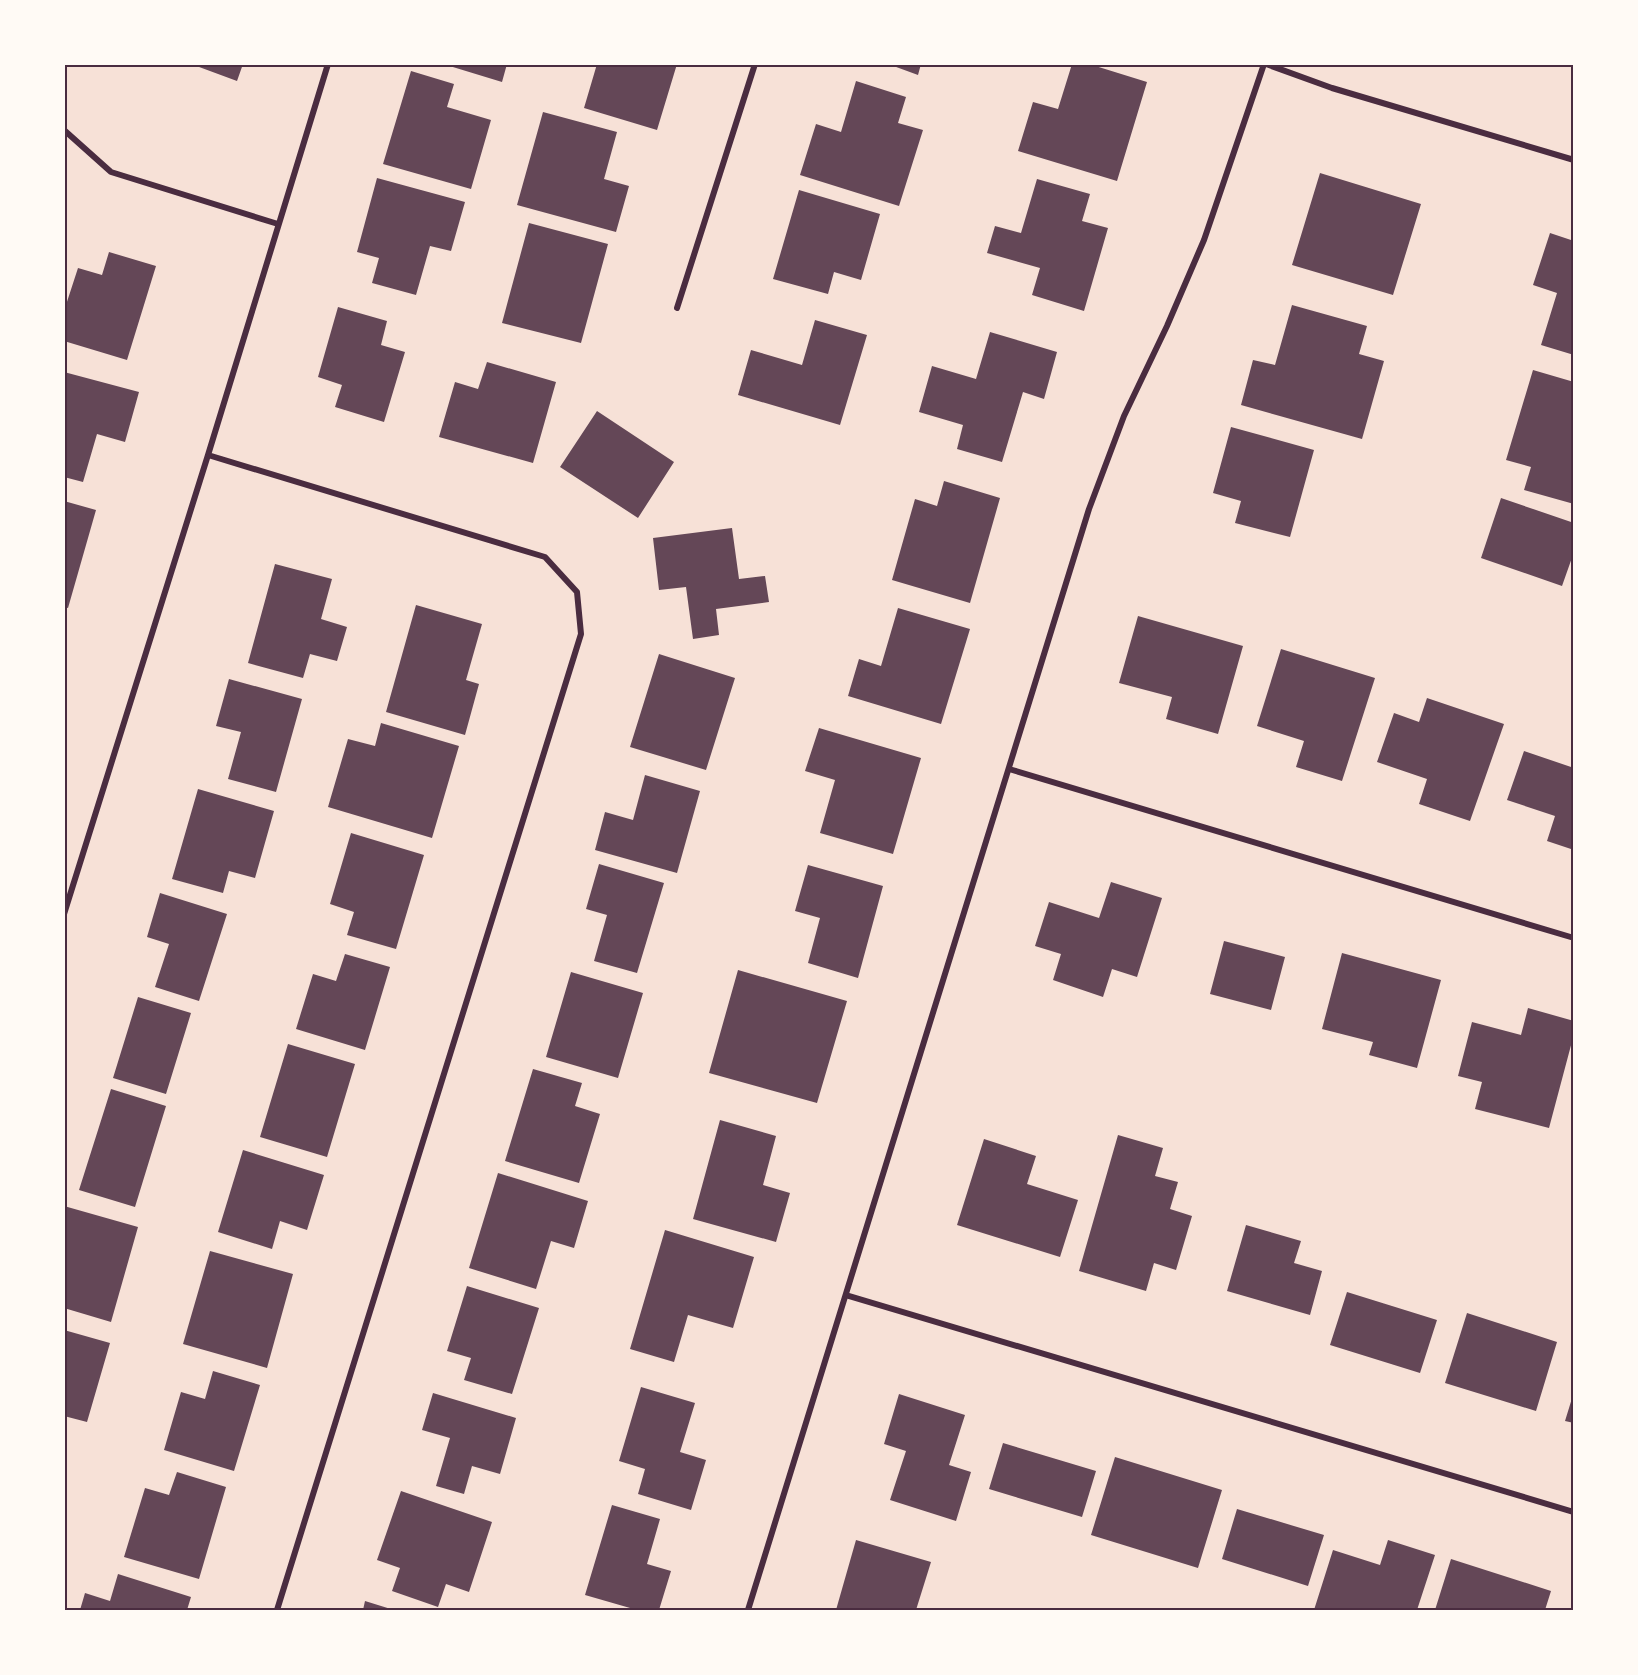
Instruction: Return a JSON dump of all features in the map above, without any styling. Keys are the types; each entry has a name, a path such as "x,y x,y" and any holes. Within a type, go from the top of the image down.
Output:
{"street":[{"path":"64,914 328,64"},
{"path":"677,308 755,64"},
{"path":"748,1611 1089,509 1124,416 1167,326 1204,240 1265,64 1332,88 1574,160"},
{"path":"64,130 111,172 278,224"},
{"path":"208,455 545,557 577,592 581,634 277,1611"},
{"path":"1009,769 1574,938"},
{"path":"846,1295 1574,1512"}],"building":[{"path":"191,64 243,64 237,81"},
{"path":"443,64 507,64 502,82"},
{"path":"597,64 677,64 657,130 584,108"},
{"path":"888,64 921,64 918,75"},
{"path":"1072,64 1089,64 1147,82 1117,181 1018,151 1033,102 1058,109"},
{"path":"411,71 454,84 447,107 491,120 471,189 383,164"},
{"path":"856,81 906,97 898,123 923,130 899,206 800,175 816,124 841,132"},
{"path":"543,112 617,132 604,179 629,186 616,232 517,205"},
{"path":"1320,173 1421,204 1393,295 1292,265"},
{"path":"377,178 465,202 451,251 430,246 416,295 372,283 379,258 357,252"},
{"path":"1037,179 1090,194 1082,221 1108,228 1084,311 1032,295 1040,268 987,253 995,226 1021,233"},
{"path":"799,190 880,214 861,280 834,272 828,294 773,279"},
{"path":"529,223 608,244 581,343 502,323"},
{"path":"1550,233 1574,241 1574,355 1541,345 1557,293 1533,285"},
{"path":"109,252 156,266 127,360 64,341 64,311 78,268 102,275"},
{"path":"1292,305 1367,326 1359,354 1384,361 1362,439 1241,405 1253,360 1275,365"},
{"path":"338,307 387,321 381,345 405,352 384,422 335,407 342,385 318,377"},
{"path":"815,320 867,335 840,425 738,395 751,350 802,365"},
{"path":"990,332 1057,352 1044,399 1023,392 1002,462 957,449 963,425 919,412 932,366 976,379"},
{"path":"487,362 556,382 533,463 439,437 455,382 478,389"},
{"path":"1533,370 1574,382 1574,504 1524,490 1531,467 1506,460"},
{"path":"64,372 139,392 125,442 97,434 83,482 64,477"},
{"path":"597,411 674,462 638,518 560,467"},
{"path":"1231,427 1314,450 1290,537 1235,523 1241,501 1213,493"},
{"path":"944,481 1000,498 970,603 892,580 915,499 937,506"},
{"path":"1501,498 1574,523 1574,552 1562,586 1481,558"},
{"path":"64,501 96,510 68,608 64,607"},
{"path":"732,528 739,579 765,576 769,602 716,609 719,635 693,639 686,587 659,590 653,538"},
{"path":"275,564 332,579 321,619 347,627 337,661 310,654 303,678 248,663"},
{"path":"416,605 482,624 466,680 479,684 465,735 386,712"},
{"path":"898,608 970,629 941,724 848,696 859,659 881,666"},
{"path":"1138,616 1243,646 1218,734 1166,719 1172,697 1119,683"},
{"path":"1281,649 1375,678 1342,781 1296,767 1304,741 1257,726"},
{"path":"659,654 735,678 706,770 630,747"},
{"path":"229,679 302,699 276,792 228,779 241,732 216,726"},
{"path":"1427,698 1504,724 1470,821 1419,804 1427,779 1377,762 1394,713 1419,722"},
{"path":"381,723 459,746 432,838 328,807 348,739 375,746"},
{"path":"819,728 921,758 893,854 820,833 835,780 805,771"},
{"path":"1524,751 1574,768 1574,850 1547,841 1555,816 1507,800"},
{"path":"645,775 700,791 677,873 595,850 605,812 633,820"},
{"path":"198,789 274,811 255,878 229,871 223,893 172,879"},
{"path":"351,833 424,855 396,949 347,935 354,912 330,904"},
{"path":"599,864 664,883 637,973 594,961 607,915 586,909"},
{"path":"808,865 883,886 858,978 808,963 820,918 795,911"},
{"path":"1111,882 1162,898 1137,977 1112,969 1103,997 1053,980 1061,954 1035,946 1049,902 1099,918"},
{"path":"160,893 227,914 199,1001 155,987 169,944 147,937"},
{"path":"1224,941 1285,957 1271,1010 1210,994"},
{"path":"1342,953 1441,980 1417,1068 1369,1055 1373,1042 1322,1029"},
{"path":"345,954 390,967 365,1050 296,1029 313,974 336,981"},
{"path":"738,970 847,1001 817,1103 709,1073"},
{"path":"571,972 643,993 618,1078 546,1057"},
{"path":"138,997 191,1013 166,1094 113,1078"},
{"path":"1528,1008 1574,1021 1574,1034 1549,1128 1475,1109 1482,1082 1458,1076 1472,1022 1521,1035"},
{"path":"288,1044 355,1064 327,1157 260,1137"},
{"path":"533,1069 582,1083 575,1106 600,1114 579,1183 505,1161"},
{"path":"111,1089 166,1106 135,1207 79,1190"},
{"path":"720,1120 776,1136 763,1185 790,1193 776,1242 693,1219"},
{"path":"1118,1135 1163,1148 1155,1176 1178,1182 1170,1209 1192,1216 1176,1270 1154,1263 1146,1291 1079,1271"},
{"path":"984,1139 1036,1156 1027,1184 1078,1200 1060,1257 957,1225"},
{"path":"243,1150 324,1175 307,1230 280,1221 272,1249 218,1232"},
{"path":"498,1173 588,1201 574,1248 551,1241 536,1289 469,1268"},
{"path":"64,1206 138,1227 111,1322 64,1308"},
{"path":"1246,1225 1301,1241 1294,1263 1322,1271 1310,1315 1227,1291"},
{"path":"665,1230 754,1257 733,1328 688,1315 674,1362 630,1349"},
{"path":"210,1251 293,1274 267,1368 183,1344"},
{"path":"467,1286 539,1308 512,1394 464,1380 471,1358 447,1351"},
{"path":"1347,1292 1437,1320 1420,1373 1330,1345"},
{"path":"1467,1313 1557,1342 1536,1411 1445,1383"},
{"path":"64,1330 110,1343 87,1422 64,1416"},
{"path":"213,1371 260,1385 234,1471 164,1450 181,1392 205,1399"},
{"path":"641,1387 695,1403 680,1452 706,1460 691,1510 638,1494 645,1469 619,1461"},
{"path":"433,1393 516,1418 500,1474 472,1466 464,1494 436,1486 450,1438 422,1430"},
{"path":"899,1394 965,1415 949,1465 971,1472 956,1521 890,1500 906,1451 884,1444"},
{"path":"1574,1395 1574,1423 1565,1421"},
{"path":"1003,1443 1096,1471 1082,1517 989,1489"},
{"path":"1115,1457 1222,1490 1198,1568 1091,1535"},
{"path":"177,1472 226,1487 199,1579 124,1557 145,1488 169,1495"},
{"path":"401,1491 492,1522 469,1592 446,1584 438,1607 392,1591 400,1568 377,1560"},
{"path":"612,1505 660,1519 647,1564 671,1571 659,1610 637,1610 585,1595"},
{"path":"1237,1509 1324,1535 1308,1586 1222,1559"},
{"path":"856,1540 931,1562 916,1610 836,1610"},
{"path":"1388,1540 1435,1555 1417,1610 1314,1610 1333,1550 1380,1565"},
{"path":"1451,1559 1551,1591 1545,1610 1435,1610"},
{"path":"118,1574 191,1597 187,1610 80,1610 85,1593 110,1601"},
{"path":"365,1601 394,1610 363,1610"}]}
